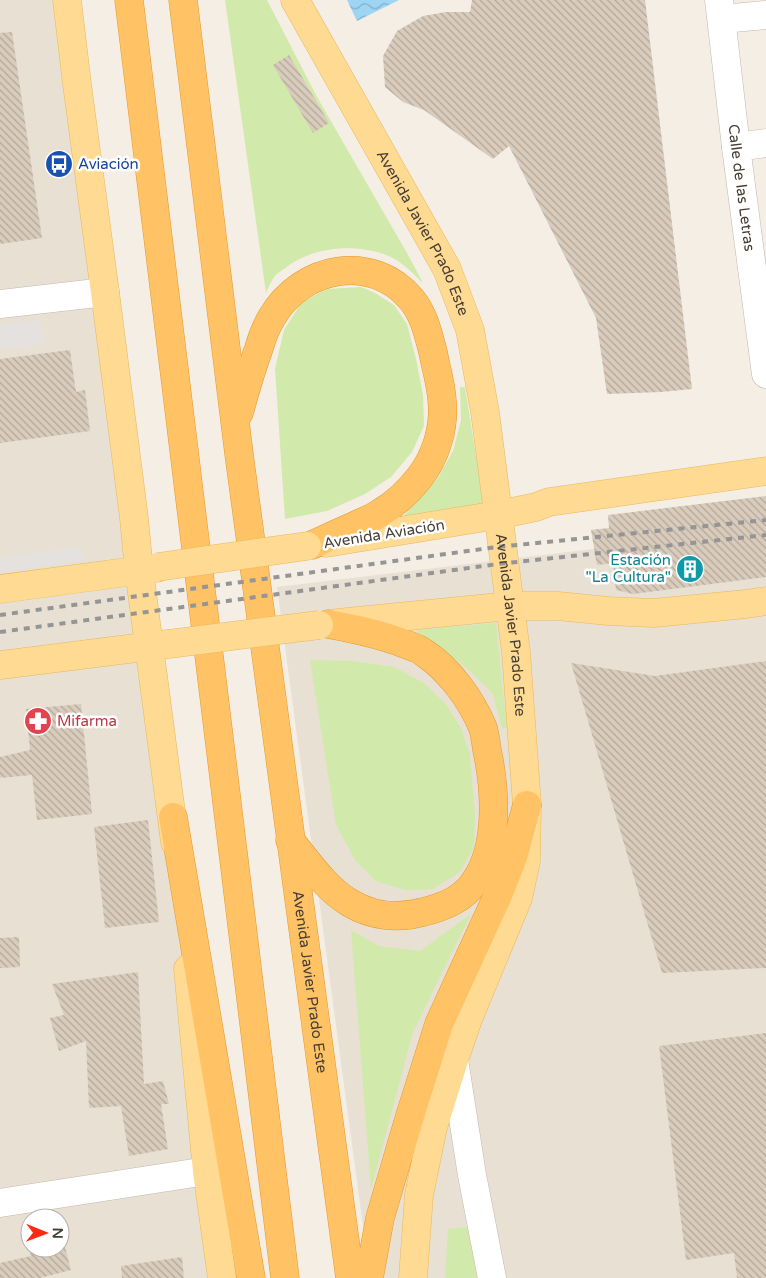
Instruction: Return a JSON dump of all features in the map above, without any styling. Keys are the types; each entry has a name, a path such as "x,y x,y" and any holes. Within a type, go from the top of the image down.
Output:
{"highway":[{"name":"Avenida Javier Prado Este","path":"182,0 290,840 350,1278"},
{"path":"190,64 194,0"},
{"path":"128,8 285,1278"},
{"path":"236,424 265,329 280,304 298,286 326,273 342,270 373,274 401,289 421,313 427,328 440,384 442,402 442,420 433,454 419,478 396,502 380,514 310,546"},
{"path":"290,840 331,889 350,903 368,911 391,916 411,916 440,908 456,900 470,889 486,860 491,839 493,818 492,774 483,729 465,695 444,668 422,651 395,640 367,631 324,625"},
{"path":"369,1278 380,1218 439,1024 498,895 512,857 527,804"},
{"path":"173,817 251,1278"}],"main road":[{"path":"67,0 134,518 149,569 159,645 173,817 207,1171 222,1278"},
{"name":"Avenida Javier Prado Este","path":"295,0 447,269 470,330 485,412 516,652 527,804 526,862 518,898 485,976 454,1060 433,1127 419,1195 412,1278"},
{"name":"Avenida Aviación","path":"0,589 310,546 498,515 536,507 549,502 766,471"},
{"path":"0,665 324,625 510,606 558,606 654,613 766,601"}],"street":[{"path":"721,10 766,15"},
{"name":"Calle de las Letras","path":"721,10 736,147 766,374"},
{"path":"736,147 766,143"},
{"path":"0,304 105,292"},
{"path":"454,1060 472,1175 492,1278"},
{"path":"0,1203 207,1171"}],"shaded area":[{"path":"0,0 77,0 233,1278 0,1278"},
{"path":"40,320 43,344 0,349 0,325"},
{"path":"766,528 766,1278 370,1278 277,587"},
{"path":"77,547 87,560 0,572 0,558"}],"green space":[{"path":"225,0 267,0 317,97 423,283 406,267 391,257 374,251 347,248 320,252 295,262 276,275 266,293"},
{"path":"361,287 394,305 407,324 423,395 424,426 412,452 391,477 365,494 327,511 285,519 275,369 284,330 302,302 327,289"},
{"path":"460,387 465,387 484,505 399,521 437,479 453,451 461,420"},
{"path":"496,623 507,729 502,728 493,694 471,672 439,646 417,634 417,630"},
{"path":"310,660 353,661 394,667 424,683 446,704 461,728 470,755 475,816 474,847 460,872 433,889 405,890 375,881 355,860 336,825"},
{"path":"471,914 413,1032 371,1189 351,930 379,946 420,951"},
{"path":"467,1227 478,1278 445,1278 448,1229"}],"water":[{"path":"347,0 399,0 357,21"}],"building":[{"path":"472,0 645,0 692,389 607,394 596,318 509,146 493,159 424,110 403,102 385,87 383,56 397,31 423,16 446,12 470,12"},
{"path":"12,32 42,238 0,244 0,33"},
{"path":"289,55 329,123 313,133 273,65"},
{"path":"70,350 76,392 85,390 90,431 0,443 0,359"},
{"path":"766,496 766,577 633,594 616,590 613,563 597,565 591,530 609,528 608,515"},
{"path":"766,661 766,968 662,973 571,663 655,676"},
{"path":"81,704 92,814 37,820 32,775 0,778 0,757 30,750 26,709"},
{"path":"148,820 159,922 105,928 94,827"},
{"path":"19,937 20,967 0,968 0,938"},
{"path":"138,972 144,1084 163,1081 169,1104 161,1104 168,1149 129,1156 121,1106 89,1108 86,1041 59,1051 50,1018 64,1015 52,984"},
{"path":"766,1033 766,1278 737,1278 734,1253 686,1260 659,1046"},
{"path":"182,1257 184,1278 122,1278 121,1266"},
{"path":"22,1258 68,1258 71,1270 40,1278 0,1278 0,1263"}],"railway":[{"path":"0,615 497,547 766,520"},
{"path":"0,632 498,564 766,535"}],"place":[{"name":"Aviación","path":"59,164"},
{"name":"Estación \"La Cultura\"","path":"690,569"},
{"name":"Mifarma","path":"38,721"}]}
